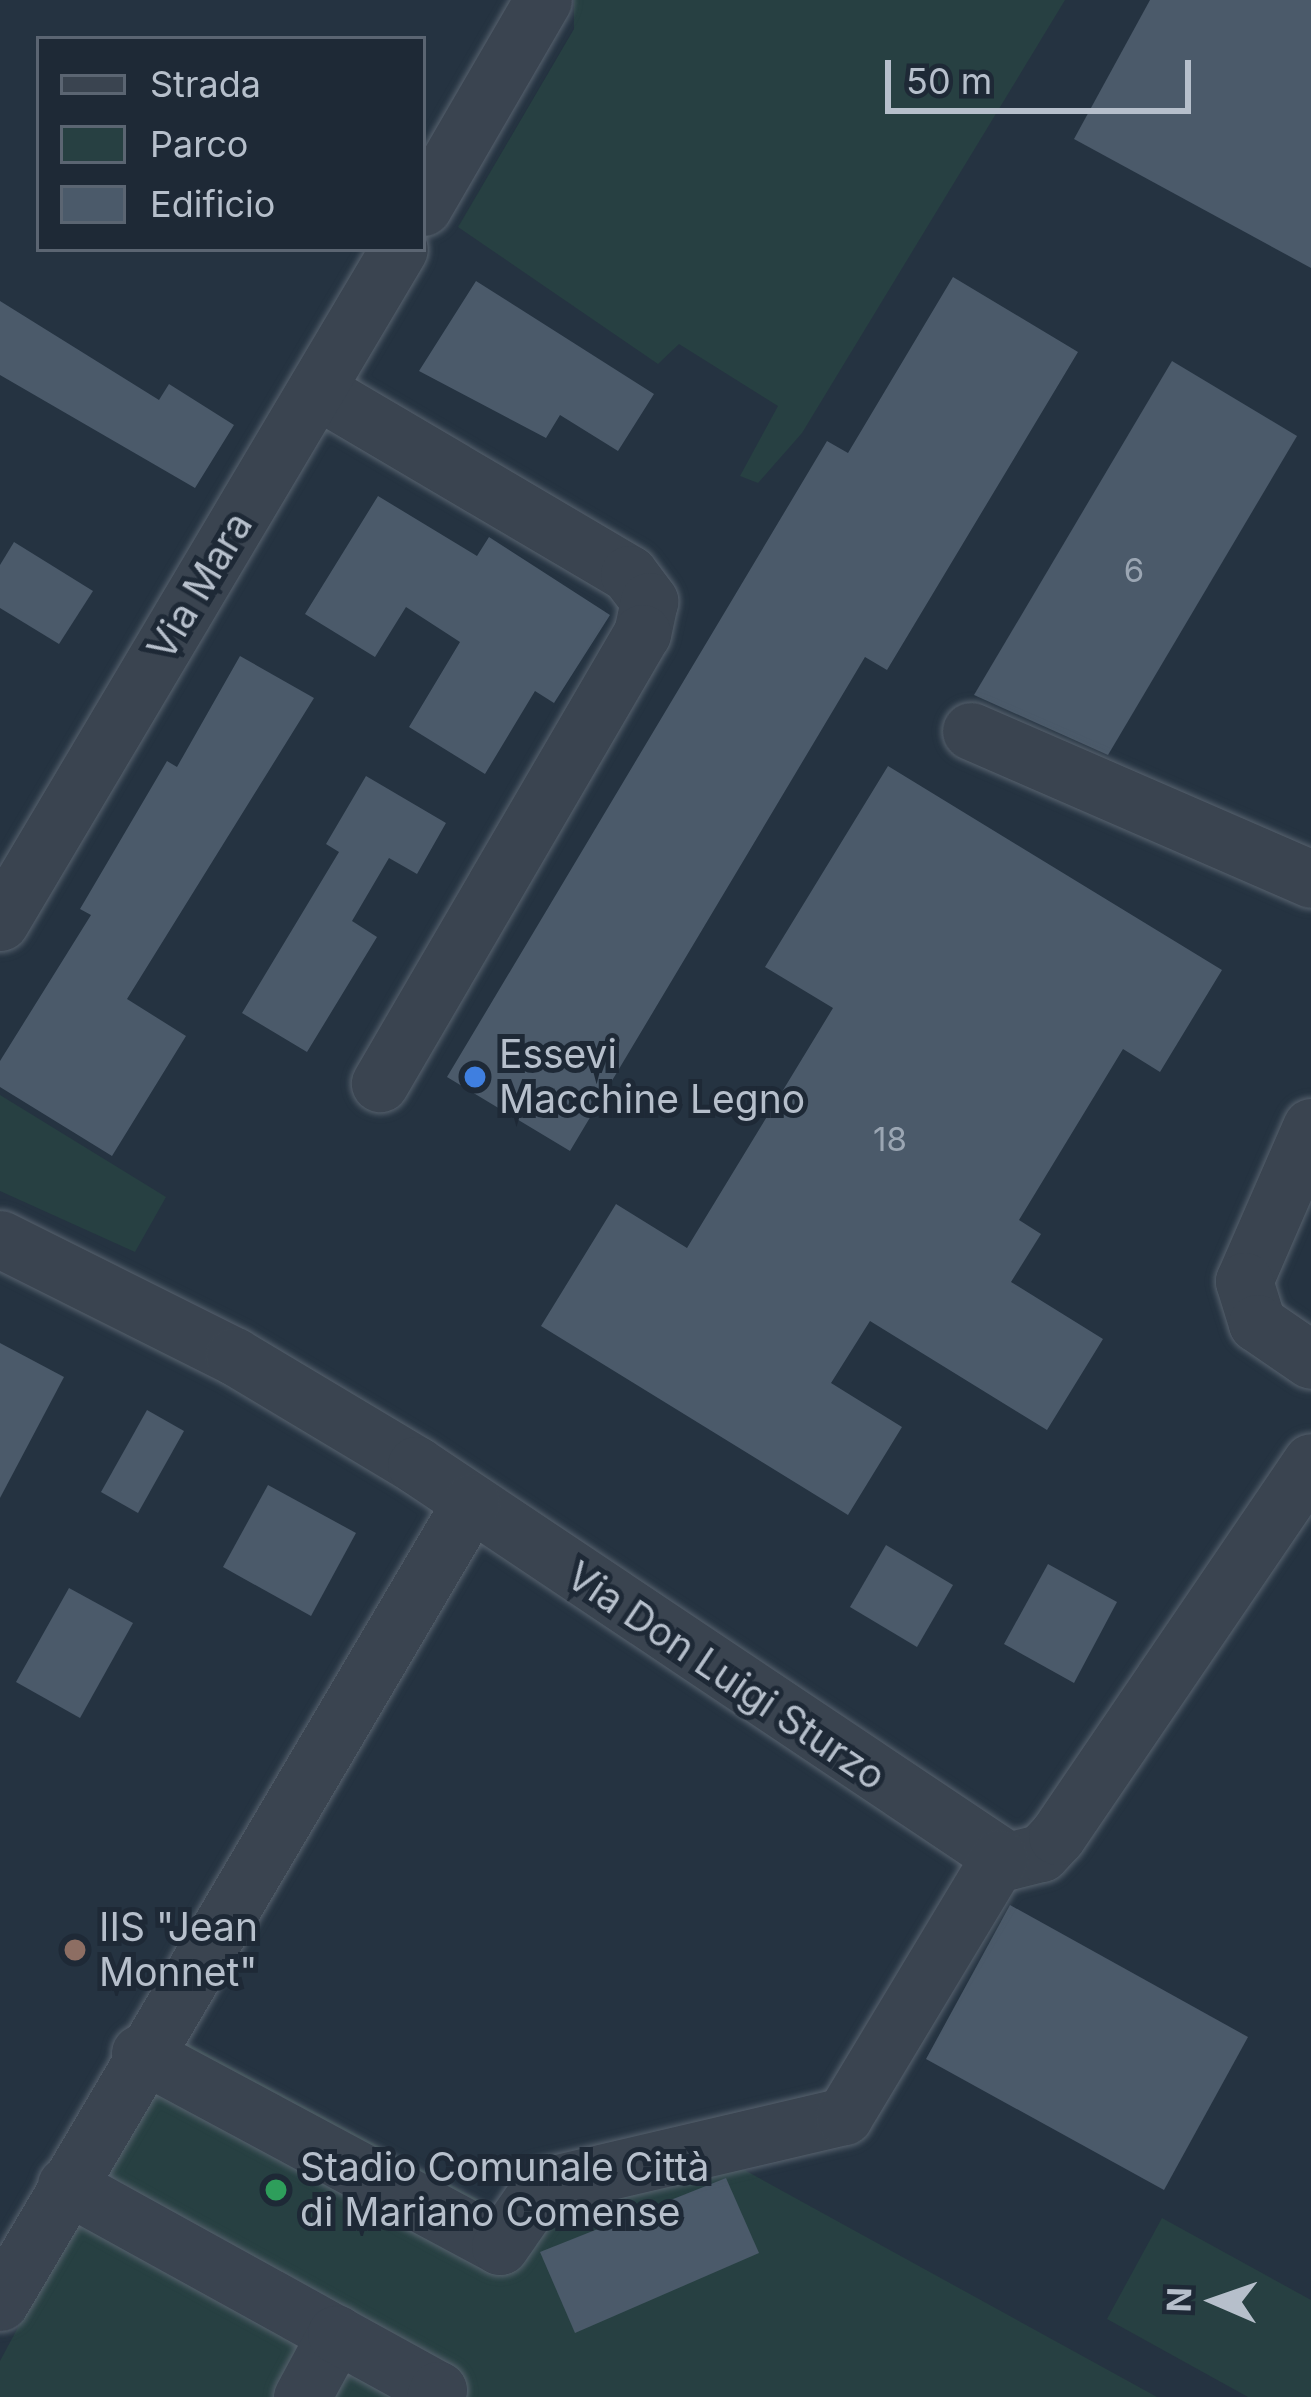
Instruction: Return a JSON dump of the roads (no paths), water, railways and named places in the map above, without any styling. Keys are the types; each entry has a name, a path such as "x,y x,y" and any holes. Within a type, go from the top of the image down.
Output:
{"street":[{"path":"426,202 543,0"},
{"name":"Via Mara","path":"0,922 397,252"},
{"path":"317,390 629,574 649,601 642,633 380,1083"},
{"path":"971,731 1311,879"},
{"path":"1311,1127 1244,1281 1257,1323 1311,1360"},
{"name":"Via Don Luigi Sturzo","path":"0,1239 233,1356 471,1502 999,1858"},
{"path":"140,2053 500,2246 541,2187 844,2116 999,1858 1019,1862 1049,1846 1311,1462"},
{"path":"0,2302 140,2053 471,1502"},
{"path":"66,2186 438,2390 435,2397"},
{"path":"302,2397 336,2334"}],"place":[{"name":"Essevi Macchine Legno","path":"475,1077"},
{"name":"IIS \"Jean Monnet\"","path":"75,1950"},
{"name":"Stadio Comunale Città di Mariano Comense","path":"276,2190"}]}
